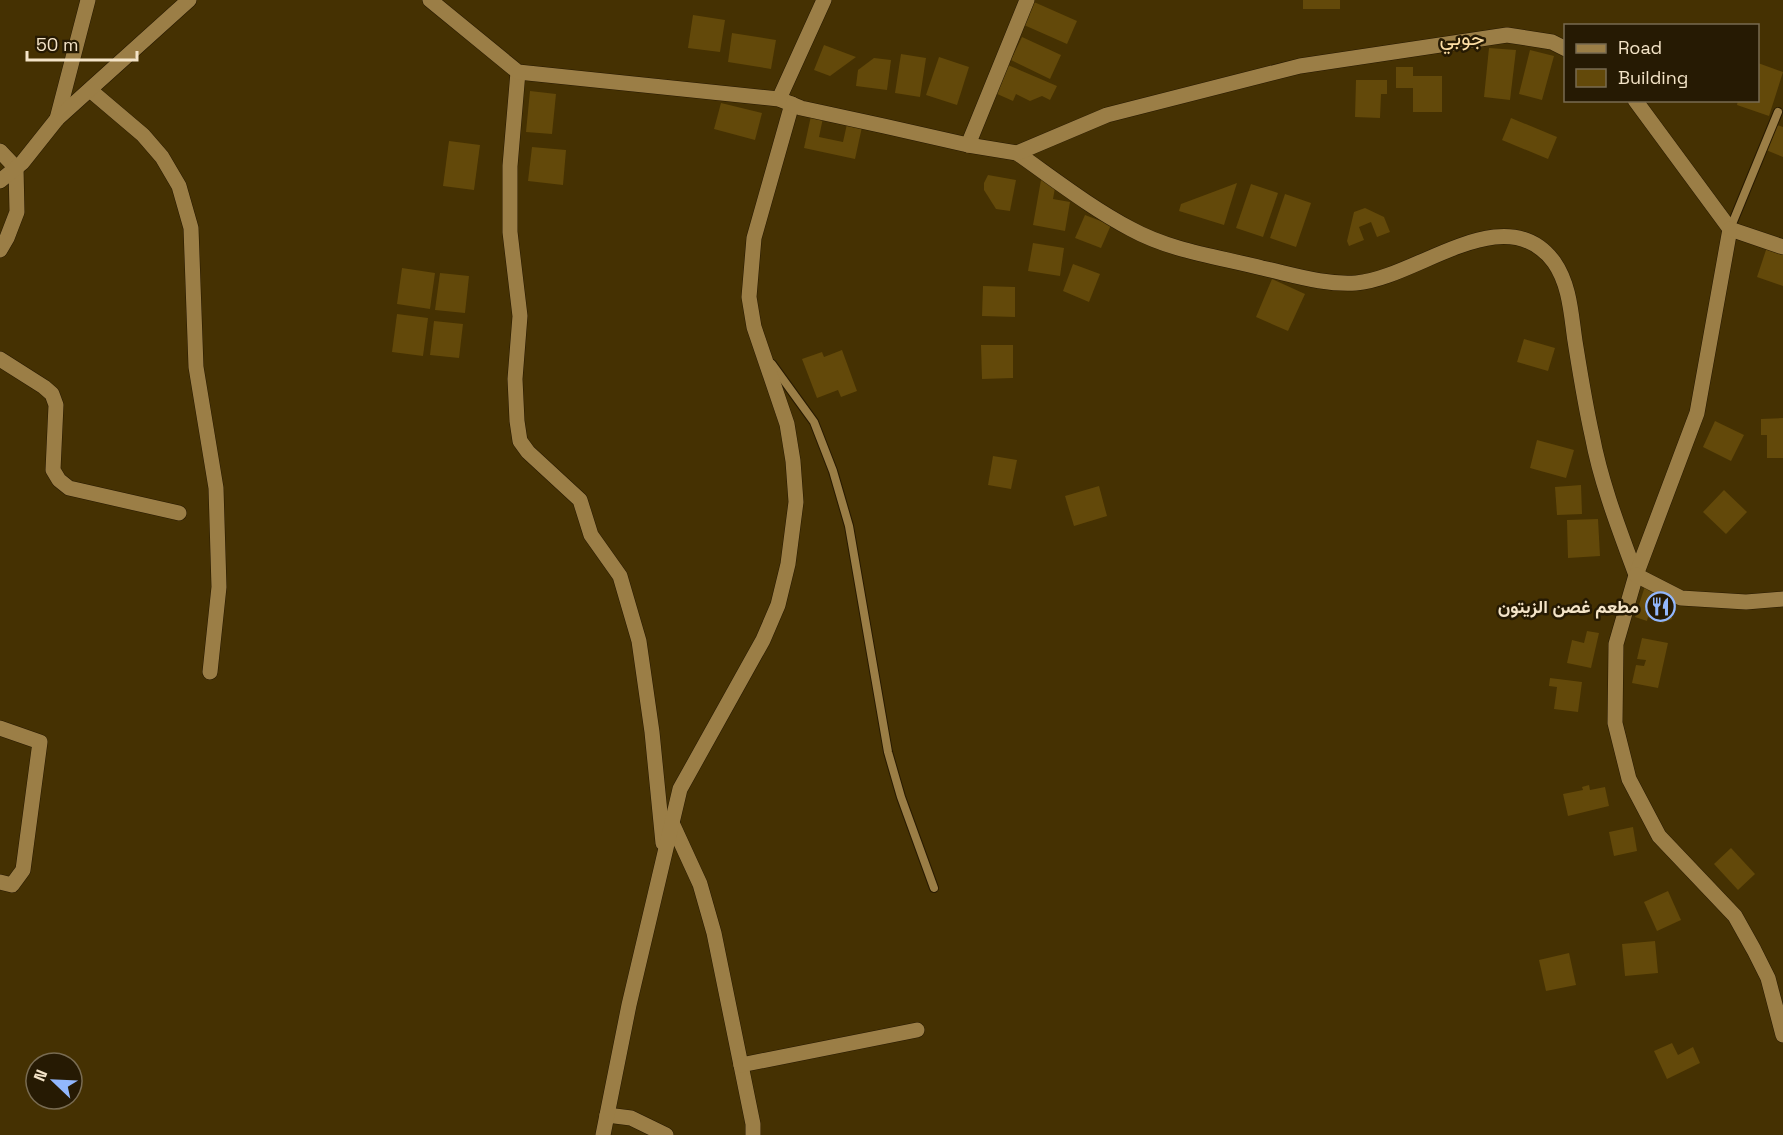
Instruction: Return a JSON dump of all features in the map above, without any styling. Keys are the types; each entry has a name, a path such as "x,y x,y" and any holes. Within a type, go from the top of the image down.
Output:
{"street":[{"path":"57,119 88,0"},
{"path":"0,181 22,163 57,119 189,0"},
{"path":"430,0 518,72 786,102 968,145 1017,153 1097,209 1132,230 1172,246 1331,284 1360,282 1389,275 1479,239 1502,235 1521,238 1537,244 1554,262 1566,287 1592,438 1612,510 1636,575 1681,598 1746,602 1783,599"},
{"path":"603,1135 629,1005 680,789 763,640 778,605 788,564 796,502 793,461 787,424 754,327 749,297 754,238 786,102 824,0"},
{"path":"968,145 1027,0"},
{"path":"1017,153 1107,115 1300,66 1507,35 1552,42 1564,48"},
{"path":"518,72 510,166 510,232 520,316 515,379 520,441 528,452 580,500 591,535 620,576 639,641 652,732 664,855"},
{"path":"90,90 143,135 162,157 179,186 191,228 196,367 216,488 219,587 210,672"},
{"path":"1636,102 1730,229 1783,247"},
{"path":"0,151 16,168 17,212 0,250"},
{"path":"1730,229 1697,413 1636,575 1616,644 1615,723 1629,779 1659,836 1735,916 1768,978 1783,1035"},
{"path":"0,359 52,394 56,405 53,470 59,480 69,488 179,513"},
{"path":"0,728 40,742 23,870 12,885 0,882"},
{"path":"672,823 700,884 714,933 753,1124 753,1135"},
{"path":"741,1065 917,1030"},
{"path":"607,1115 631,1118 666,1135"}],"lane":[{"path":"1730,229 1778,112"},
{"path":"761,349 813,422 833,471 849,526 888,752 901,797 934,888"}],"building":[{"path":"1303,0 1340,0 1340,9 1303,9"},
{"path":"1034,2 1077,21 1067,44 1024,25"},
{"path":"693,15 725,20 720,52 688,48"},
{"path":"732,33 776,40 771,69 728,62"},
{"path":"1022,37 1061,55 1050,79 1011,60"},
{"path":"824,45 856,57 830,76 814,70"},
{"path":"1489,48 1516,50 1510,100 1484,97"},
{"path":"1530,50 1554,56 1542,100 1519,94"},
{"path":"901,54 926,58 920,97 895,93"},
{"path":"939,57 969,67 957,105 926,95"},
{"path":"874,58 891,60 887,90 856,86 858,70"},
{"path":"1759,63 1783,72 1769,116 1737,105 1738,102 1759,102"},
{"path":"1008,65 1057,86 1050,100 1042,96 1030,101 1016,94 1013,101 995,93"},
{"path":"1396,67 1413,67 1413,76 1442,76 1442,112 1413,112 1413,88 1396,88"},
{"path":"1356,80 1387,80 1387,94 1381,94 1380,118 1355,117"},
{"path":"530,91 556,94 552,134 526,132"},
{"path":"721,103 762,113 755,140 714,129"},
{"path":"811,116 823,118 819,137 843,142 847,124 862,127 855,159 804,148"},
{"path":"1511,118 1557,137 1548,159 1502,140"},
{"path":"1777,125 1783,127 1783,157 1766,150"},
{"path":"449,141 480,145 474,190 443,186"},
{"path":"532,147 566,150 563,185 528,181"},
{"path":"988,175 1016,180 1010,211 996,209 984,190 984,183"},
{"path":"1041,180 1056,182 1053,199 1070,202 1065,231 1033,225"},
{"path":"1237,183 1224,225 1179,211 1181,204"},
{"path":"1251,184 1278,193 1263,237 1236,228"},
{"path":"1285,194 1311,203 1296,247 1270,238"},
{"path":"1365,208 1384,217 1390,232 1377,237 1371,222 1359,227 1364,240 1349,246 1347,241 1354,212"},
{"path":"1085,215 1111,225 1101,248 1075,238"},
{"path":"1033,243 1064,248 1060,276 1028,271"},
{"path":"1767,247 1783,253 1783,286 1757,277"},
{"path":"1073,264 1100,274 1089,302 1063,291"},
{"path":"402,268 435,273 430,309 397,304"},
{"path":"440,273 469,276 465,313 435,310"},
{"path":"1272,279 1305,294 1288,331 1256,317"},
{"path":"983,286 1015,287 1015,317 982,316"},
{"path":"397,314 428,318 423,356 392,352"},
{"path":"434,321 463,324 459,358 430,355"},
{"path":"1524,339 1555,348 1548,371 1517,362"},
{"path":"981,345 1013,345 1013,378 982,379"},
{"path":"842,350 857,391 841,397 838,390 817,398 802,359 822,352 824,357"},
{"path":"1783,418 1783,458 1767,458 1767,435 1761,435 1761,419"},
{"path":"1715,421 1744,435 1731,461 1703,447"},
{"path":"1537,440 1574,450 1566,478 1530,468"},
{"path":"993,456 1017,460 1011,489 988,485"},
{"path":"1581,485 1582,514 1557,515 1555,487"},
{"path":"1099,486 1107,516 1074,526 1065,496"},
{"path":"1724,490 1747,512 1726,534 1703,512"},
{"path":"1598,519 1600,556 1568,558 1567,520"},
{"path":"1645,586 1672,595 1676,610 1671,615 1672,619 1662,623 1648,617 1647,621 1635,617"},
{"path":"1587,631 1599,633 1591,668 1567,663 1572,640 1584,643"},
{"path":"1642,638 1668,643 1658,688 1632,683 1636,665 1644,666 1646,660 1637,659"},
{"path":"1550,678 1582,682 1578,712 1554,709 1557,687 1549,686"},
{"path":"1589,785 1590,790 1605,787 1609,806 1568,816 1563,794 1583,790 1582,787"},
{"path":"1633,827 1637,851 1614,856 1609,832"},
{"path":"1731,848 1755,874 1738,890 1714,864"},
{"path":"1668,891 1681,920 1657,931 1644,902"},
{"path":"1655,941 1658,973 1625,976 1622,944"},
{"path":"1569,953 1576,985 1546,991 1539,960"},
{"path":"1672,1043 1678,1055 1693,1047 1700,1063 1667,1079 1654,1051"}],"place":[{"name":"مطعم غصن الزيتون","path":"1660,607"}],"district":[{"name":"جوبي","path":"1462,38"}]}
